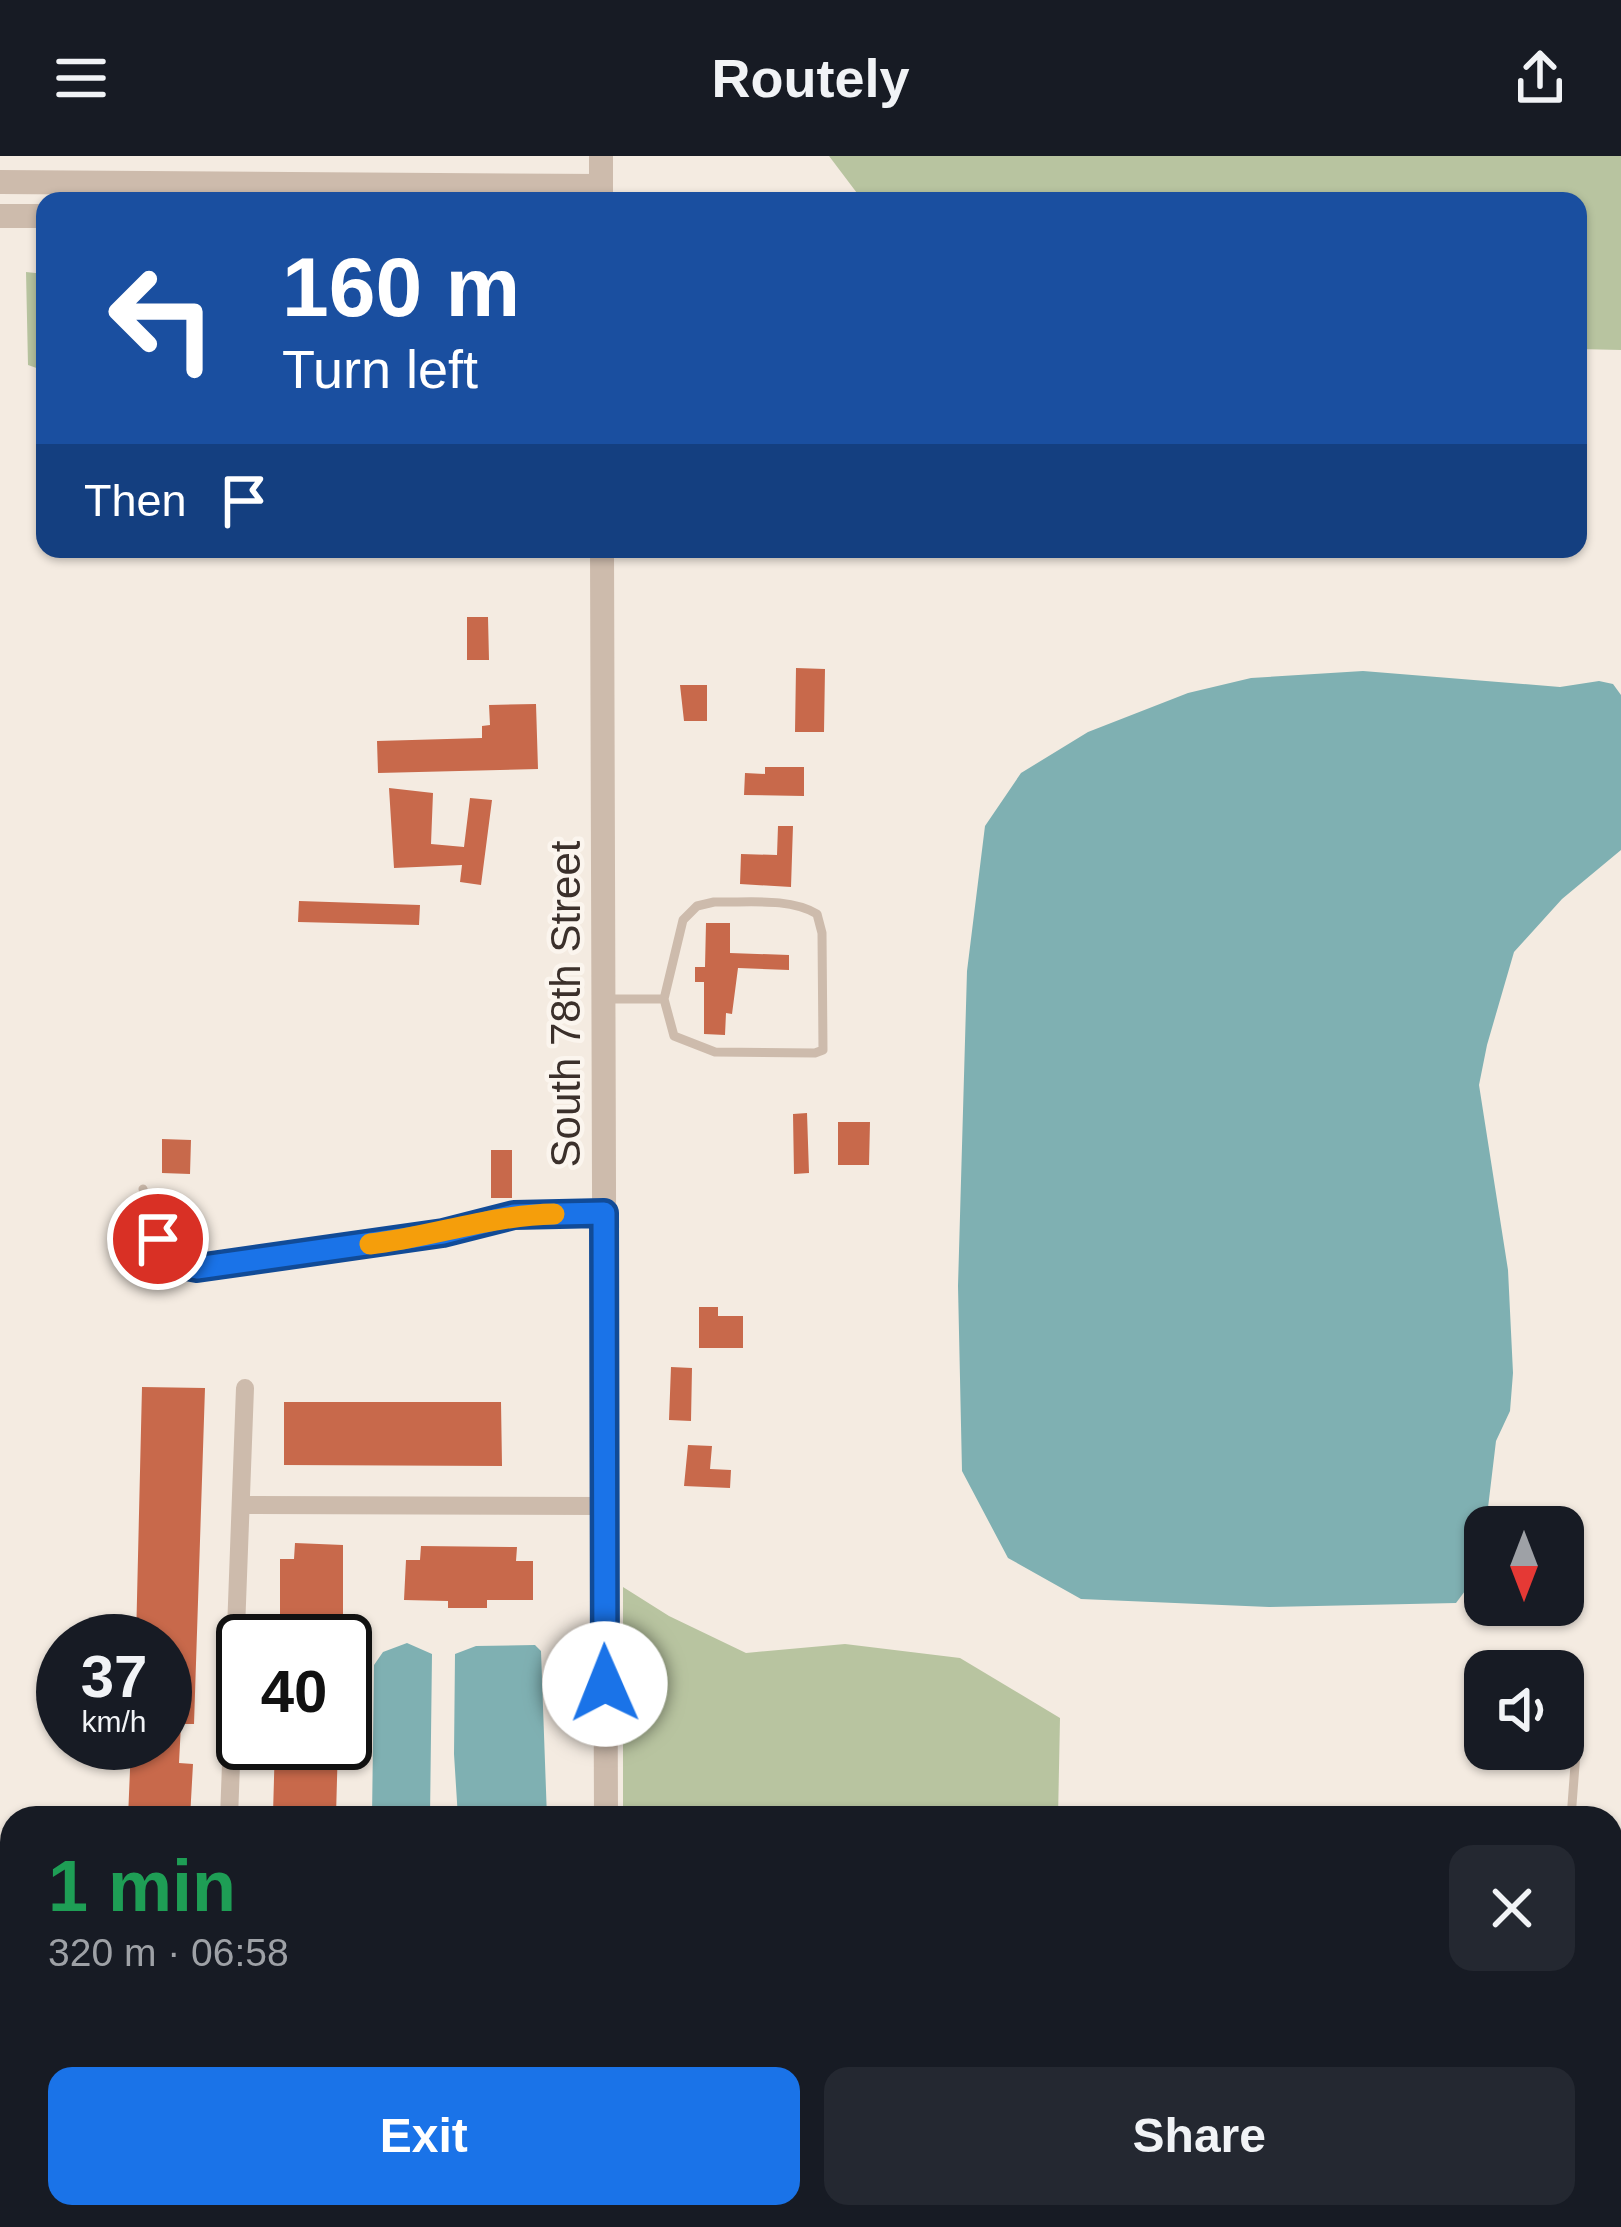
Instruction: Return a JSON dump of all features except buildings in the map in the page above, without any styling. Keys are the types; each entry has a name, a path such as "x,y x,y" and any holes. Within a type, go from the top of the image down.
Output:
{"street":[{"path":"601,156 601,192"},
{"path":"0,182 546,192"},
{"path":"0,216 36,216"},
{"name":"South 78th Street","path":"602,558 607,1806"},
{"path":"229,1806 245,1388"},
{"path":"241,1505 603,1506"}],"lane":[{"path":"775,904 817,914 822,933 823,1050 716,1052 692,1046 674,1036 664,999 683,920 697,906 775,904"},
{"path":"604,999 664,999"},
{"path":"142,1189 158,1239 175,1264 197,1268 443,1233 514,1215 604,1213"},
{"path":"1572,1806 1575,1770"}],"green space":[{"path":"829,156 1621,156 1621,350 1587,349 1587,192 856,192"},
{"path":"26,272 36,273 36,368 28,365"},
{"path":"623,1587 669,1616 746,1653 845,1644 960,1658 1060,1718 1058,1806 623,1806"}],"water":[{"path":"1363,671 1560,687 1599,681 1613,684 1621,695 1621,850 1562,899 1514,952 1479,1085 1508,1270 1513,1373 1510,1411 1496,1441 1488,1506 1464,1506 1464,1592 1456,1603 1269,1607 1081,1599 1008,1558 962,1471 958,1286 967,971 985,826 1021,773 1088,732 1188,693 1251,678"},
{"path":"407,1643 432,1654 430,1806 372,1806 374,1665 383,1652"},
{"path":"535,1645 541,1651 547,1806 457,1806 455,1654 476,1646"}],"slow traffic":[{"path":"370,1244 443,1233 514,1215 554,1214"}],"route":[{"path":"158,1239 175,1264 197,1268 443,1233 514,1215 604,1213 605,1684"}]}
